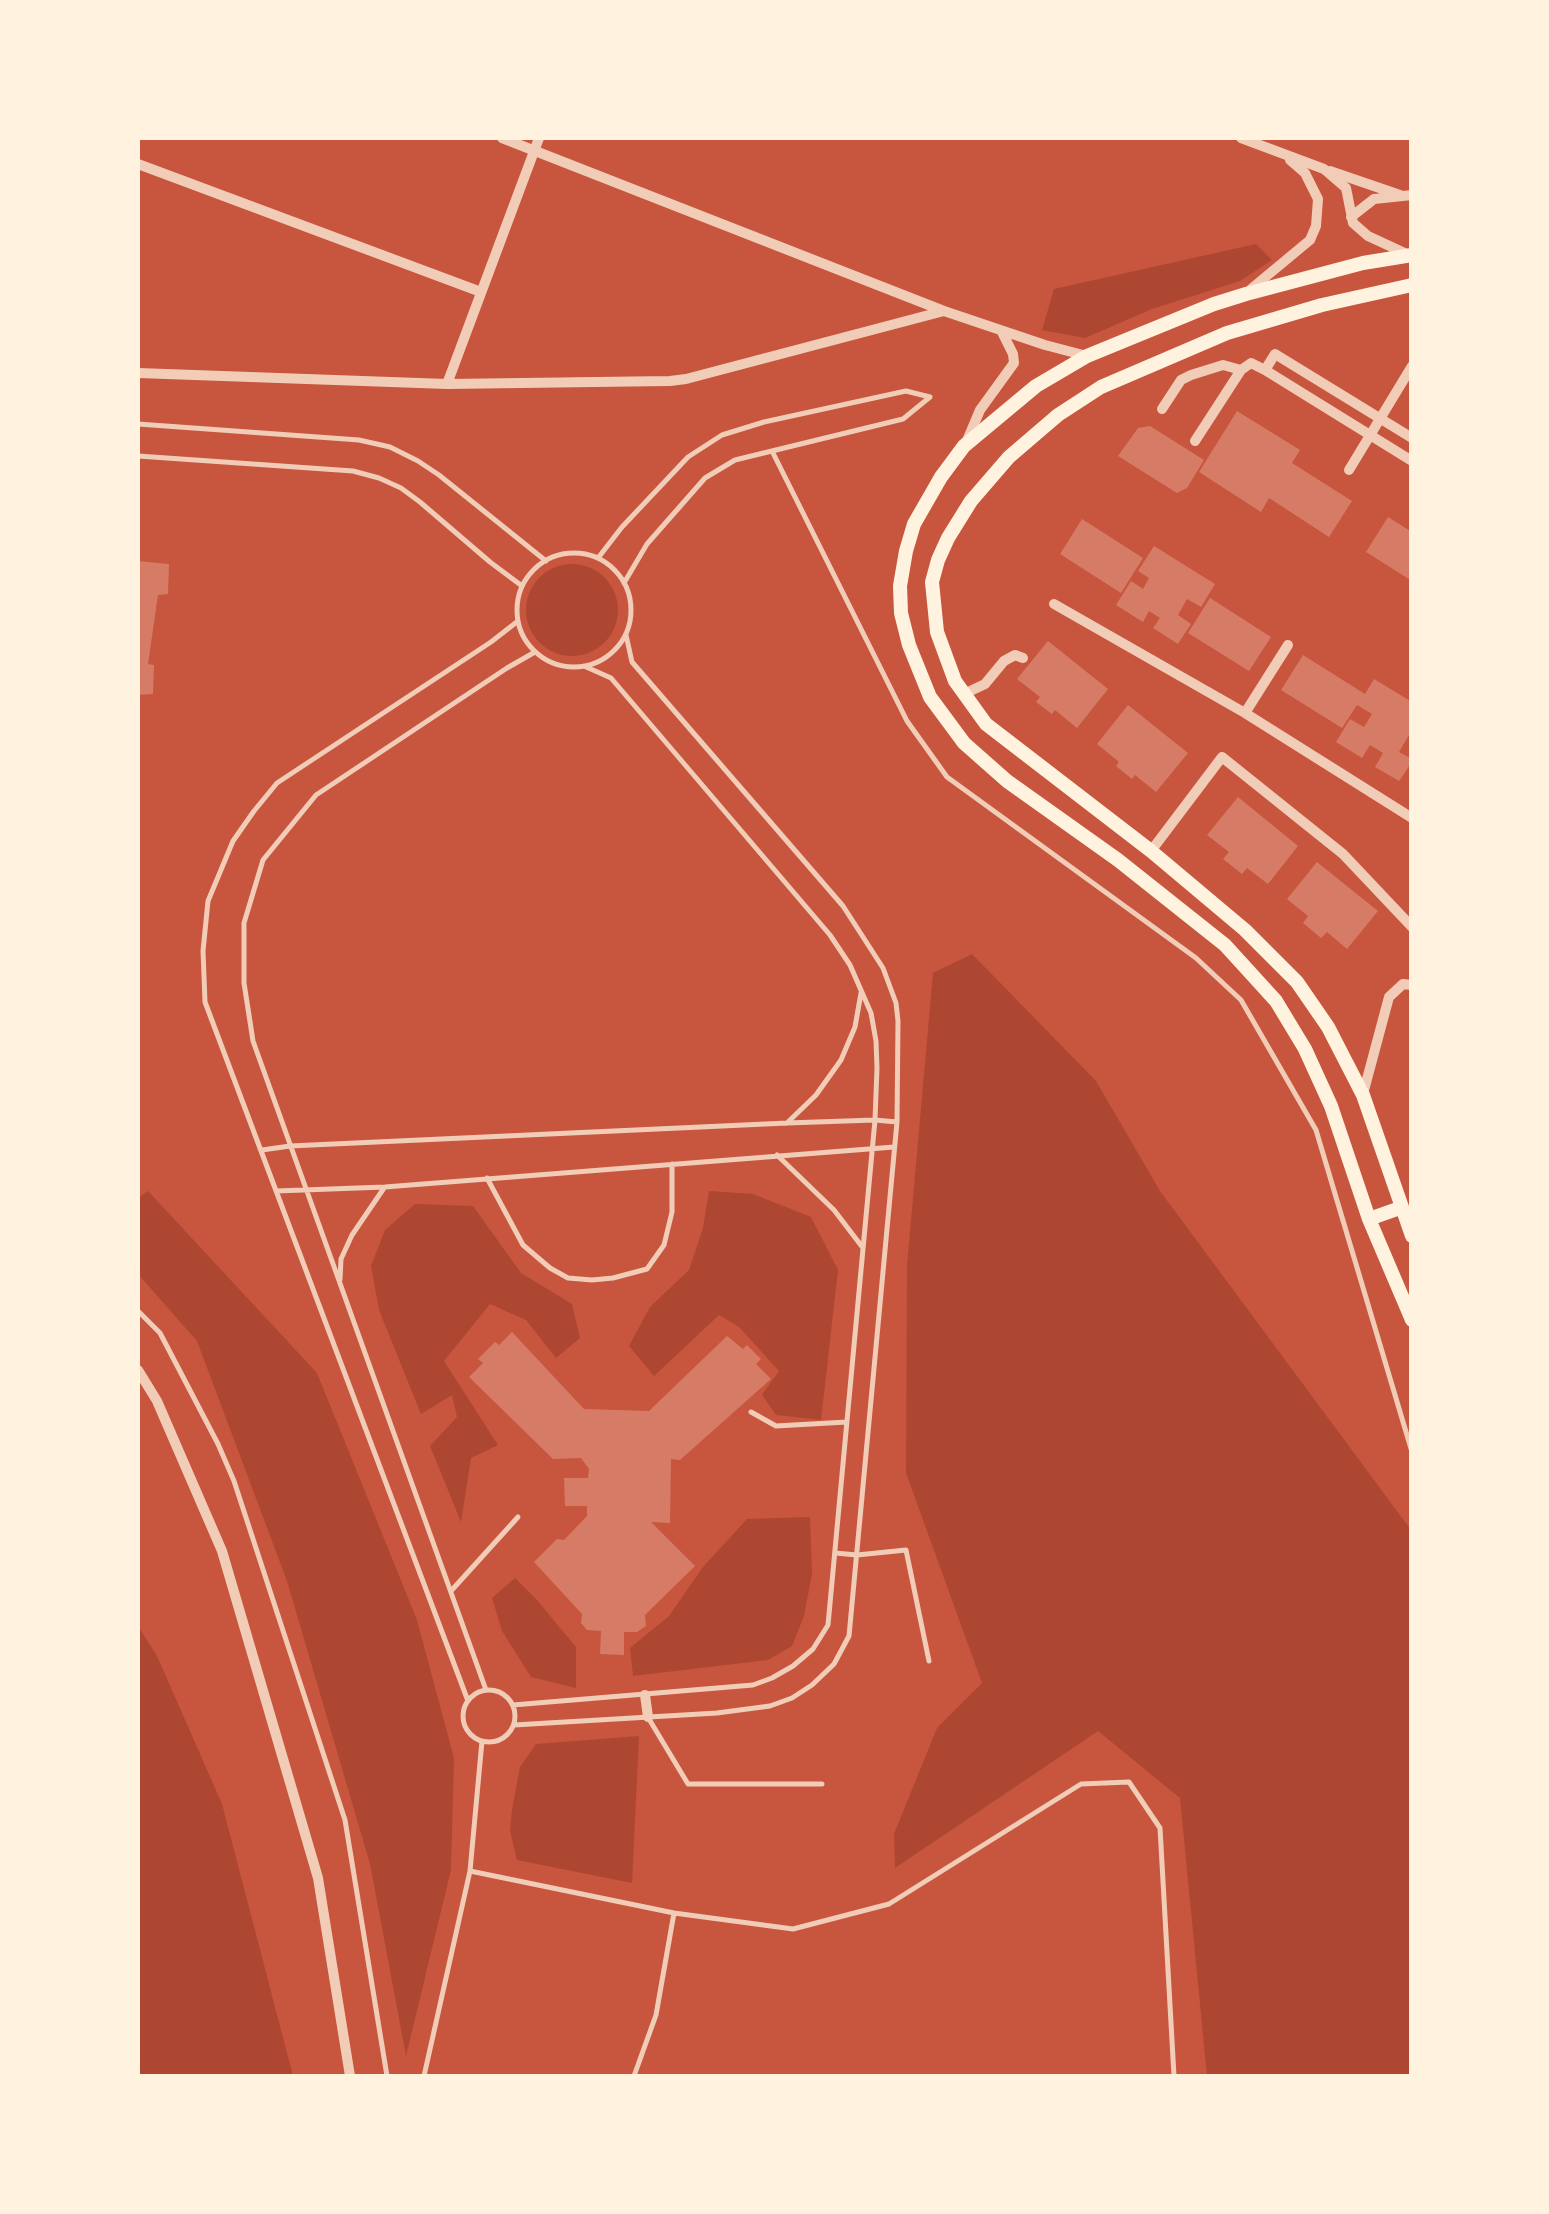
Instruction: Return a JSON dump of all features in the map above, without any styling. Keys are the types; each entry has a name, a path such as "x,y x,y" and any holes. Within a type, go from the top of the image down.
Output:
{"main road":[{"path":"1411,255 1363,263 1246,294 1132,336 1036,386 964,446 941,477 914,524 900,586 901,613 909,645 930,697 964,743 1007,781 1118,860 1225,945 1276,1001 1306,1049 1332,1106 1369,1219 1412,1320"},
{"path":"1412,285 1322,305 1227,334 1101,387 1009,456 971,501 948,538 932,582 936,632 955,680 986,724 1151,851 1246,930 1297,982 1328,1027 1362,1094 1412,1236"},
{"path":"1369,1219 1400,1208"}],"street":[{"path":"502,138 537,143 944,311 1045,346 1088,356"},
{"path":"1242,138 1406,195"},
{"path":"448,384 537,143"},
{"path":"1246,294 1310,240 1316,226 1318,200 1305,173 1281,152"},
{"path":"138,164 482,292"},
{"path":"1324,169 1346,188 1353,223 1368,236 1411,255"},
{"path":"1351,217 1374,200 1406,195"},
{"path":"138,373 448,384 648,382 686,379 944,311"},
{"path":"964,446 980,410 1014,363 1014,354 1002,331"},
{"path":"1265,370 1275,354 1412,438"},
{"path":"1195,441 1241,370 1251,363 1412,461"},
{"path":"1162,409 1181,380 1191,375 1223,365 1241,370"},
{"path":"1349,470 1412,366"},
{"path":"1054,604 1245,713 1412,818"},
{"path":"1245,713 1288,644"},
{"path":"964,694 985,684 1004,661 1015,655 1023,658"},
{"path":"1151,851 1222,757 1343,854 1412,927"},
{"path":"1362,1094 1389,997 1403,984 1412,985"},
{"path":"138,1370 157,1401 222,1551 318,1878 350,2076"},
{"path":"645,1696 648,1716"}],"lane":[{"path":"598,558 688,457 722,435 906,391 930,397 902,419 735,460 706,478 647,544 624,583"},
{"path":"138,424 359,440 390,447 439,475 546,560"},
{"path":"772,451 907,721 947,777 1196,958 1242,1000 1316,1130 1412,1452"},
{"path":"138,456 353,471 380,478 420,502 522,586"},
{"path":"562,554 598,558 624,583 630,600 626,635 616,650 602,660 567,667 550,662 524,638 517,603 522,586 532,571 562,554"},
{"path":"468,1701 206,1002 203,951 208,901 233,841 277,784 518,621"},
{"path":"514,1725 717,1713 770,1706 812,1685 834,1664 849,1636 897,1122 896,1003 883,968 842,906 632,662 626,635"},
{"path":"486,1690 252,1041 244,983 244,923 263,860 316,795 535,652"},
{"path":"513,1705 753,1685 793,1666 812,1649 828,1626 875,1120 876,1041 871,1013 850,964 830,934 611,678 584,666"},
{"path":"787,1123 816,1095 841,1060 855,1028 862,990"},
{"path":"262,1150 787,1123 897,1122"},
{"path":"276,1190 384,1187 894,1147"},
{"path":"777,1155 834,1210 864,1249"},
{"path":"487,1178 522,1244 550,1268 568,1278 613,1278 648,1269 664,1245 672,1212 672,1164"},
{"path":"340,1282 341,1259 352,1235 384,1187"},
{"path":"138,1311 160,1333 218,1444 253,1537 345,1820 387,2076"},
{"path":"751,1412 776,1426 847,1422"},
{"path":"450,1590 518,1517"},
{"path":"835,1554 906,1550 929,1661"},
{"path":"486,1690 502,1694 513,1705 514,1725 498,1741 475,1738 464,1725 468,1701 486,1690"},
{"path":"648,1716 688,1784 822,1784"},
{"path":"424,2076 470,1871 482,1741"},
{"path":"470,1871 674,1912 794,1929 889,1904 1081,1784 1129,1782 1160,1828 1174,2076"},
{"path":"634,2076 656,2016 674,1912"}],"shaded area":[{"path":"1256,244 1272,260 1240,281 1152,309 1085,338 1042,330 1054,289"},
{"path":"572,564 590,567 605,577 615,592 615,628 605,643 590,653 572,656 554,653 539,643 529,628 526,610 529,592 539,577 554,567"},
{"path":"972,954 1096,1081 1160,1191 1411,1530 1411,2076 1207,2076 1180,1798 1098,1731 895,1868 894,1834 937,1728 982,1683 906,1473 907,1265 933,973"},
{"path":"148,1191 317,1373 417,1620 454,1758 451,1870 406,2056 370,1864 287,1581 197,1341 138,1274 138,1198"},
{"path":"709,1191 753,1194 811,1217 838,1270 821,1420 776,1415 762,1395 779,1371 739,1327 719,1315 654,1376 629,1346 650,1307 689,1270 703,1228"},
{"path":"415,1204 473,1206 521,1273 572,1304 580,1338 556,1358 526,1320 490,1304 444,1361 498,1445 471,1458 461,1522 430,1446 457,1417 452,1395 421,1414 379,1310 371,1266 385,1230"},
{"path":"810,1517 812,1574 804,1616 792,1646 768,1660 633,1676 630,1648 669,1616 703,1567 747,1519"},
{"path":"515,1578 576,1647 576,1688 531,1677 502,1631 492,1598"},
{"path":"138,1626 157,1656 222,1804 293,2076 138,2076"},
{"path":"639,1736 632,1883 517,1860 510,1831 512,1810 520,1767 536,1744"}],"building":[{"path":"1237,411 1300,450 1292,463 1352,501 1329,537 1269,498 1261,512 1199,472"},
{"path":"1150,426 1204,460 1187,488 1177,493 1118,456 1138,428"},
{"path":"1388,517 1412,532 1412,581 1366,552"},
{"path":"1082,519 1143,558 1121,593 1060,554"},
{"path":"1154,546 1215,584 1201,607 1187,599 1178,615 1191,624 1178,644 1153,628 1160,618 1149,611 1143,622 1116,605 1131,581 1143,589 1149,578 1138,571"},
{"path":"138,561 169,564 168,594 158,595 148,664 154,665 153,694 138,695"},
{"path":"1210,598 1271,637 1249,671 1188,633"},
{"path":"1048,641 1108,689 1077,728 1055,710 1052,714 1036,702 1040,697 1017,679"},
{"path":"1303,655 1365,694 1374,679 1412,702 1412,737 1409,735 1399,752 1412,762 1399,781 1375,767 1383,753 1370,745 1362,758 1336,742 1350,719 1364,727 1372,714 1357,705 1342,728 1281,690"},
{"path":"1128,705 1188,753 1156,792 1116,766 1119,762 1097,744"},
{"path":"1238,797 1298,846 1268,884 1247,868 1242,874 1223,859 1229,852 1207,835"},
{"path":"1317,862 1378,911 1347,949 1327,932 1321,938 1303,923 1308,916 1287,899"},
{"path":"512,1332 584,1409 649,1411 727,1336 743,1349 747,1345 761,1359 756,1364 771,1379 680,1460 671,1459 670,1523 651,1522 695,1566 645,1615 646,1626 637,1632 624,1632 624,1655 600,1654 601,1631 587,1630 581,1623 582,1614 534,1562 557,1539 564,1540 587,1516 587,1506 565,1506 564,1478 588,1478 589,1469 581,1458 553,1459 469,1377 483,1363 478,1359"}]}
